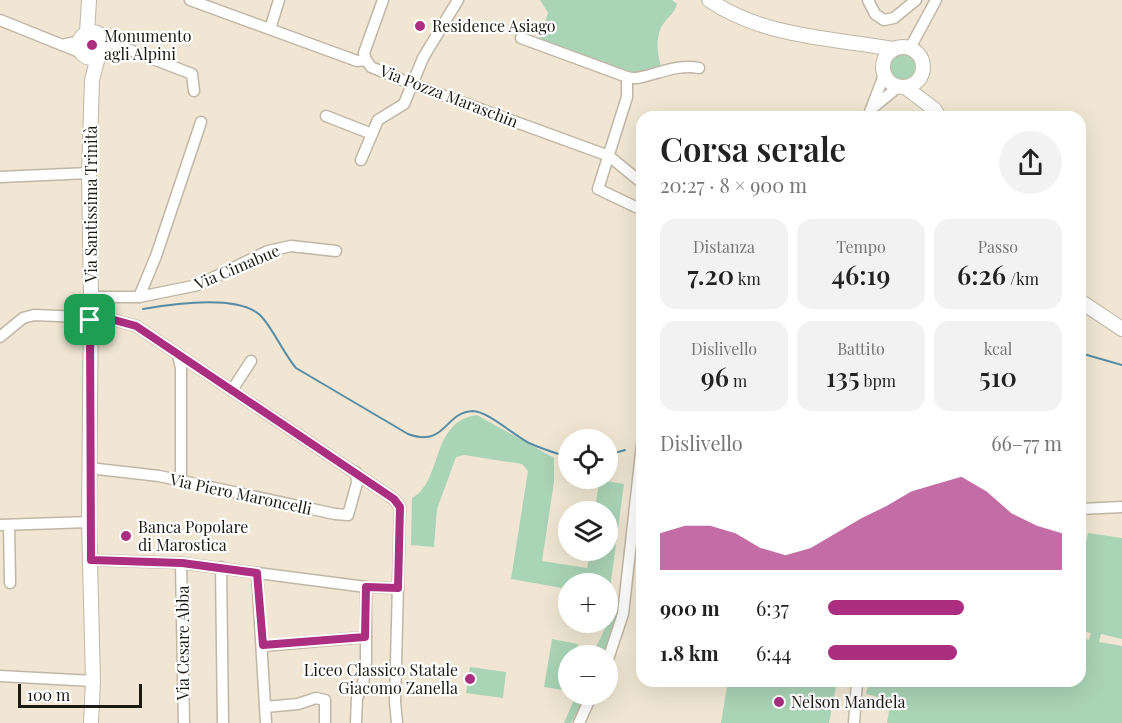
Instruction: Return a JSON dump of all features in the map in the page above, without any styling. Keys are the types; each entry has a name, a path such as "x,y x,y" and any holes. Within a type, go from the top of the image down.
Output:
{"main road":[{"name":"Via Santissima Trinità","path":"89,0 93,46"},
{"name":"Via Santissima Trinità","path":"91,723 93,681 89,522 91,297 89,173 95,0"},
{"path":"709,0 746,20 781,32 859,45 893,49 910,48 921,57 923,71 917,82 902,87"},
{"path":"859,45 883,72 933,111"},
{"path":"883,72 885,58 893,49"},
{"path":"1086,305 1122,329"}],"street":[{"name":"Via Pozza Maraschin","path":"190,0 357,61 366,60 371,66 412,84 609,156 636,178"},
{"path":"270,29 279,0"},
{"path":"366,60 364,53 383,0"},
{"path":"361,160 384,114 404,104 423,58 458,0"},
{"path":"868,0 875,14 884,20 894,18 916,0"},
{"path":"910,48 932,1"},
{"path":"0,20 56,45 120,47 192,74 194,92"},
{"path":"521,38 627,77 639,78 675,66 699,68"},
{"path":"871,111 883,72"},
{"path":"627,77 627,97 598,191 636,207"},
{"path":"872,111 887,93 902,87"},
{"path":"326,116 372,134"},
{"path":"139,297 156,256 201,122"},
{"path":"0,177 89,173"},
{"name":"Via Cimabue","path":"91,297 139,297 198,285 268,251 291,246 336,251"},
{"path":"0,337 23,318 34,315 90,320 114,319 136,326 386,492 400,507 395,702 397,723"},
{"path":"178,355 181,368 181,482"},
{"path":"232,390 251,361"},
{"name":"Via Piero Maroncelli","path":"89,468 132,472 348,515 357,483 356,472"},
{"path":"1086,509 1122,507"},
{"path":"612,645 623,614 636,509"},
{"path":"10,583 5,525 89,522"},
{"path":"91,560 182,563 366,587 398,588"},
{"name":"Via Cesare Abba","path":"182,563 183,723"},
{"path":"221,567 223,723"},
{"path":"257,573 266,723"},
{"path":"356,723 357,698 363,685 366,661 366,587"},
{"path":"263,645 365,637"},
{"path":"0,676 93,681"},
{"path":"854,723 857,687"},
{"path":"265,707 298,705 316,698 325,700 325,723"},
{"path":"579,723 587,705"}],"green space":[{"path":"540,0 672,0 677,4 676,7 661,28 658,38 661,66 635,76 538,41 548,13"},
{"path":"92,34 102,41 103,45 96,55 92,56 82,49 81,45 88,35"},
{"path":"903,53 913,57 917,67 913,77 903,81 893,77 889,67 893,57"},
{"path":"477,415 554,458 554,482 542,561 587,568 589,561 614,561 612,573 558,573 558,587 511,579 528,471 522,464 464,455 456,457 437,509 434,547 411,545 412,498 422,490 429,479 451,428 462,420"},
{"path":"618,483 624,484 618,529 618,501 596,501 598,489 618,489"},
{"path":"1088,533 1122,538 1122,639 1101,634 1099,642 1122,646 1122,723 887,723 891,700 866,694 868,687 1086,687 1086,639 1089,640 1091,633 1086,632"},
{"path":"603,633 611,633 607,645 597,645"},
{"path":"552,639 578,644 558,645 558,689 544,687"},
{"path":"470,667 506,672 503,698 466,693"},
{"name":"Nelson Mandela","path":"727,687 836,687 829,723 721,723"},
{"path":"572,705 581,705 571,723 564,723"}],"waterway":[{"path":"143,309 203,302 236,304 260,315 265,320 296,368 408,434 421,437 430,436 438,433 456,417 473,411 493,419 529,443 558,454"},
{"path":"1086,355 1122,365"},
{"path":"618,452 625,450"}],"place":[{"name":"Residence Asiago","path":"420,26"},
{"name":"Monumento agli Alpini","path":"92,45"},
{"name":"Banca Popolare di Marostica","path":"126,536"},
{"name":"Liceo Classico Statale Giacomo Zanella","path":"470,679"},
{"name":"Nelson Mandela","path":"779,702"}],"route":[{"path":"107,318 136,326 370,480 394,499 400,507 398,588 366,587 365,637 263,645 257,573 182,563 91,560 89,522 90,320 107,318"}]}
